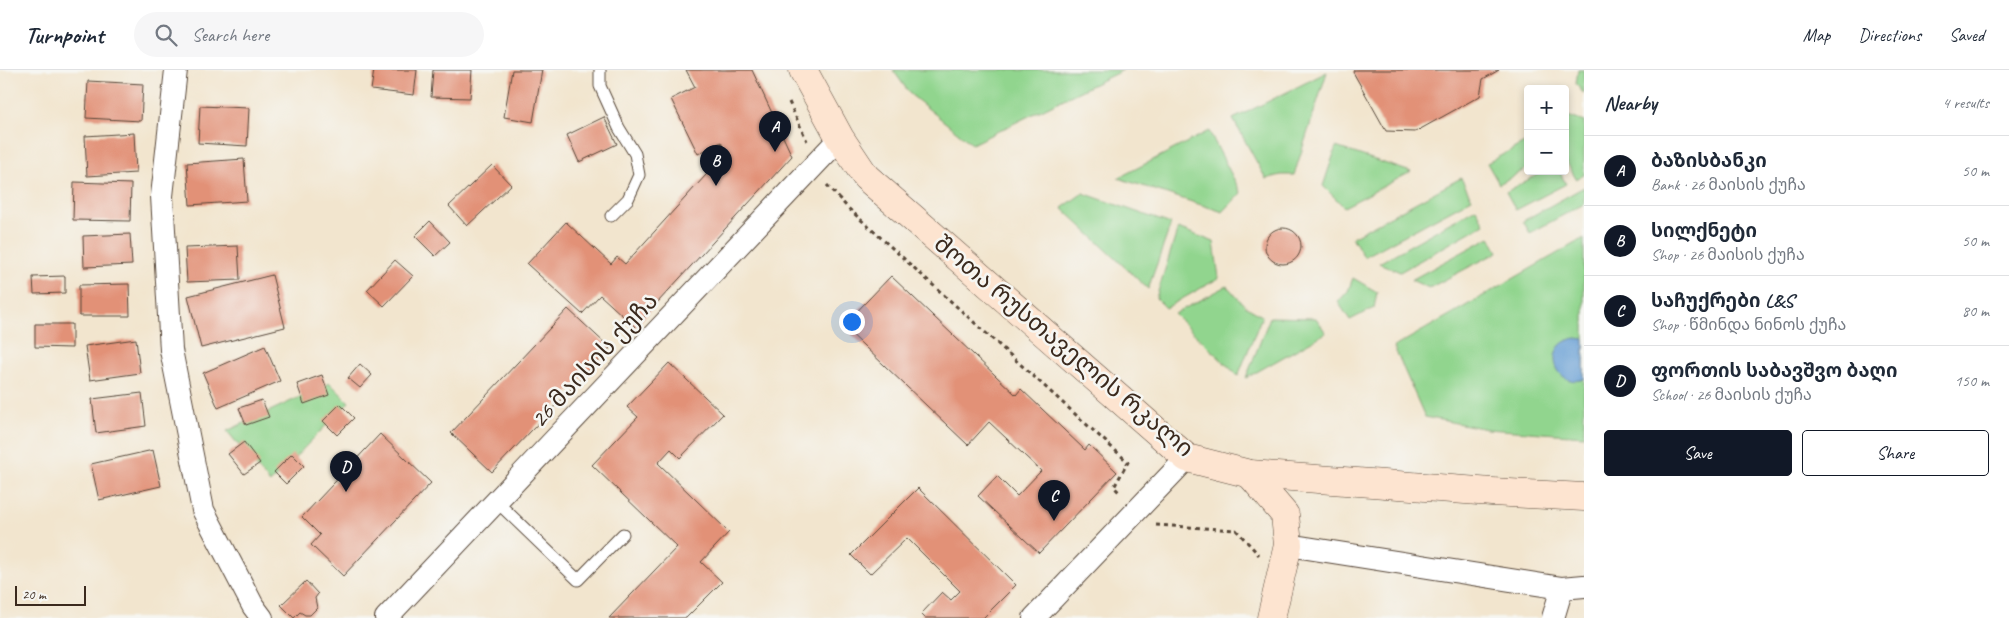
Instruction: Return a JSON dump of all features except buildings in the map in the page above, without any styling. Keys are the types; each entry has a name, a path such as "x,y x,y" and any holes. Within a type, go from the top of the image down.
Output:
{"main road":[{"name":"შოთა რუსთაველის რკალი","path":"803,70 840,138 866,177 1187,458 1250,474 1584,497"},
{"path":"1250,474 1285,515 1288,545 1271,618"}],"street":[{"path":"176,70 162,196 171,350 203,510 252,606 262,618"},
{"name":"26 მაისის ქუჩა","path":"386,618 840,138"},
{"path":"1034,618 1187,458"},
{"path":"1288,545 1573,587 1553,618"}],"lane":[{"path":"600,70 600,86 619,128 635,154 639,175 628,199 611,216"},
{"path":"496,501 578,580 623,534"}],"path":[{"path":"789,102 828,186 848,208 1128,462 1114,487 1156,524 1236,530 1260,557"}],"green space":[{"path":"893,70 1123,70 972,144 910,94"},
{"path":"1578,70 1584,70 1584,94 1576,84"},
{"path":"1327,72 1294,175 1281,175 1266,179 1233,119"},
{"path":"1569,116 1584,122 1584,175 1576,179 1569,166"},
{"path":"1209,131 1241,193 1223,212 1118,178"},
{"path":"1524,143 1524,170 1499,184 1487,163"},
{"path":"1336,147 1411,172 1344,207 1323,186"},
{"path":"1537,175 1561,175 1566,184 1516,210 1506,192"},
{"path":"1461,178 1472,199 1364,257 1352,237"},
{"path":"1584,187 1584,204 1530,233 1523,221"},
{"path":"1083,193 1171,224 1148,289 1062,208"},
{"path":"1476,208 1484,224 1400,272 1379,263"},
{"path":"1178,228 1214,242 1219,278 1166,308 1156,298"},
{"path":"1490,237 1498,252 1429,288 1411,280"},
{"path":"1584,238 1584,436 1487,429 1425,417 1394,347"},
{"path":"1353,278 1377,292 1374,308 1350,320 1338,302 1348,291"},
{"path":"1227,286 1245,306 1262,316 1238,376 1174,314"},
{"path":"1270,317 1316,318 1326,333 1246,378"},
{"path":"330,383 349,402 270,483 227,431"}],"water":[{"path":"1576,338 1584,339 1584,379 1574,381 1565,378 1559,372 1555,356 1558,348 1565,342"}],"place":[{"name":"ბაზისბანკი","path":"775,152"},
{"name":"სილქნეტი","path":"716,186"},
{"name":"ფორთის საბავშვო ბაღი","path":"346,492"},
{"name":"საჩუქრები L&S","path":"1054,521"}]}
